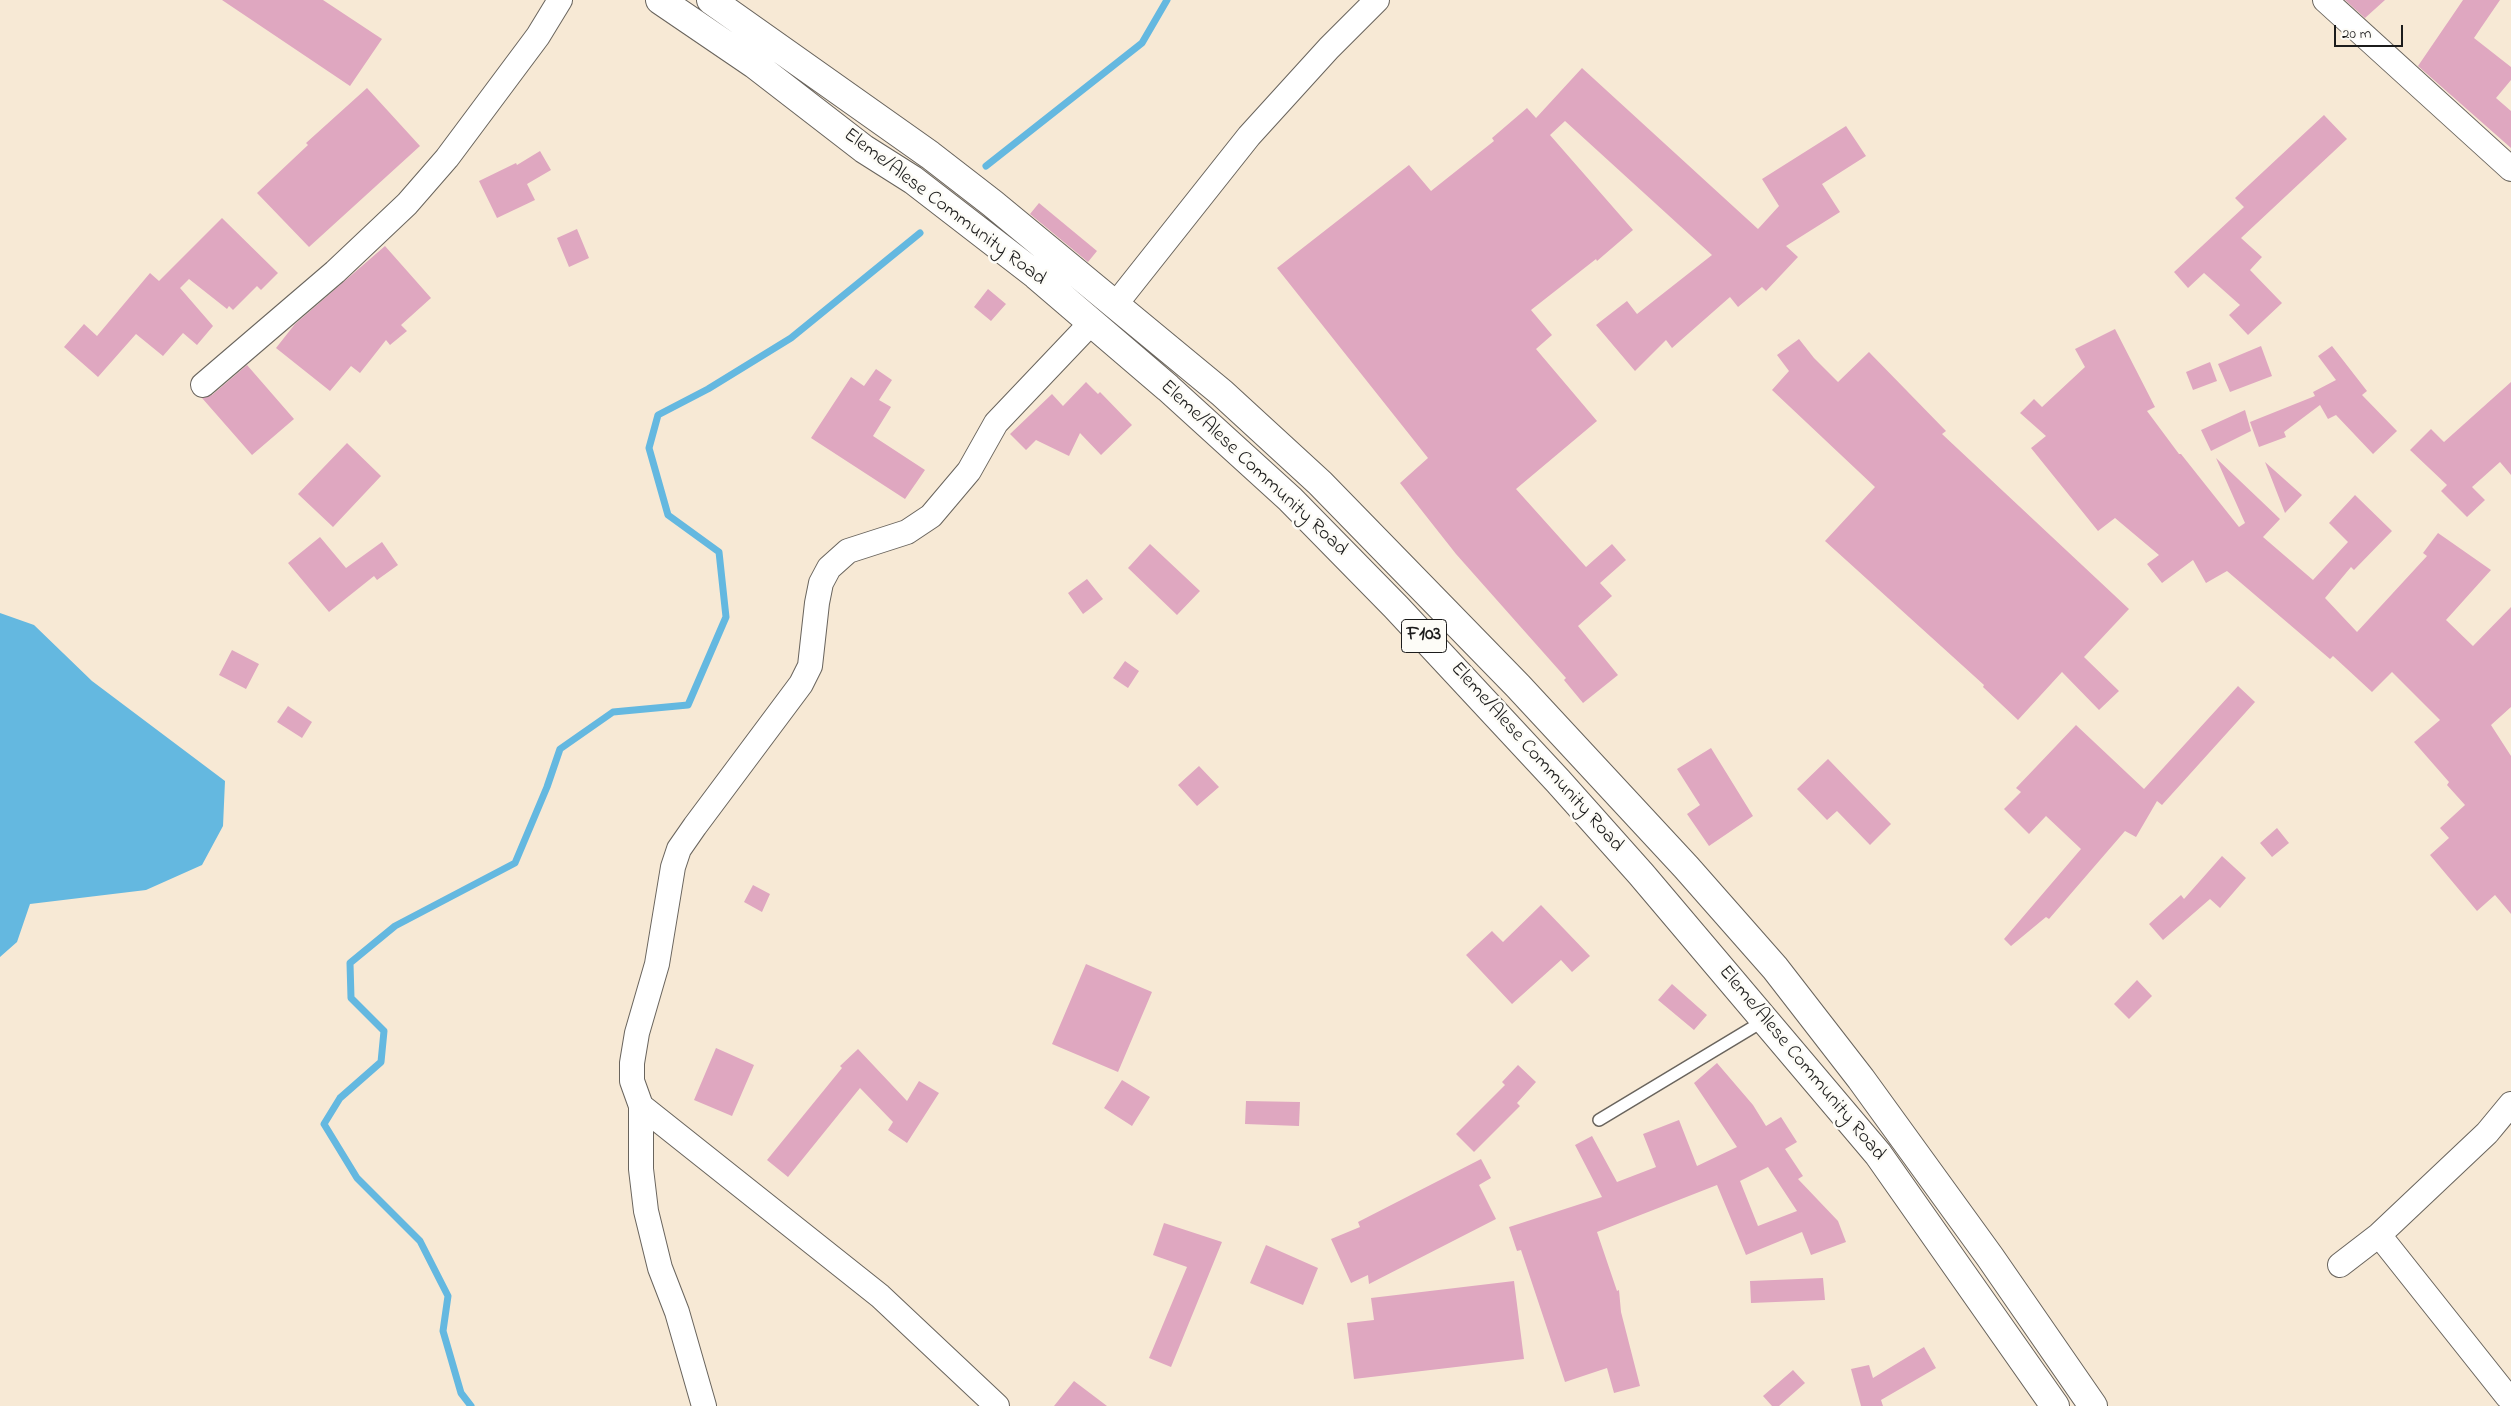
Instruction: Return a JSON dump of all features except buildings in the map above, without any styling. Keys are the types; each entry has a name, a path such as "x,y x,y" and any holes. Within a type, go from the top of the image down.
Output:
{"main road":[{"name":"Eleme/Alese Community Road","path":"660,0 754,64 864,149 913,180 1036,275 1168,388 1290,499 1396,607 1642,874 1878,1154 2055,1406"},
{"name":"Eleme/Alese Community Road","path":"711,0 930,155 1222,393 1320,483 1518,686 1686,867 1775,968 1861,1078 1990,1256 2093,1406"}],"street":[{"path":"203,385 335,272 407,204 453,150 538,36 560,0"},
{"path":"1115,305 1249,136 1329,48 1377,0"},
{"path":"2325,0 2511,169"},
{"path":"704,1406 677,1312 660,1268 646,1211 641,1168 642,1106 632,1081 632,1063 637,1033 657,964 673,866 679,849 801,684 810,666 817,603 821,583 829,568 848,551 907,532 930,516 969,471 996,423 1091,323"},
{"path":"2340,1264 2379,1235 2487,1133 2511,1104"},
{"path":"642,1106 880,1296 997,1406"},
{"path":"2379,1235 2504,1398"}],"lane":[{"path":"1599,1120 1765,1020"}],"water":[{"path":"0,613 34,625 92,681 225,781 223,826 202,865 146,890 30,904 17,942 0,957"}],"waterway":[{"path":"986,166 1142,43 1167,0"},
{"path":"471,1406 461,1393 443,1331 448,1296 420,1241 357,1178 324,1124 340,1098 381,1062 384,1031 351,998 350,963 395,926 515,863 547,787 560,749 613,712 688,705 726,617 719,552 668,515 649,448 658,415 708,389 791,338 920,233"}]}
